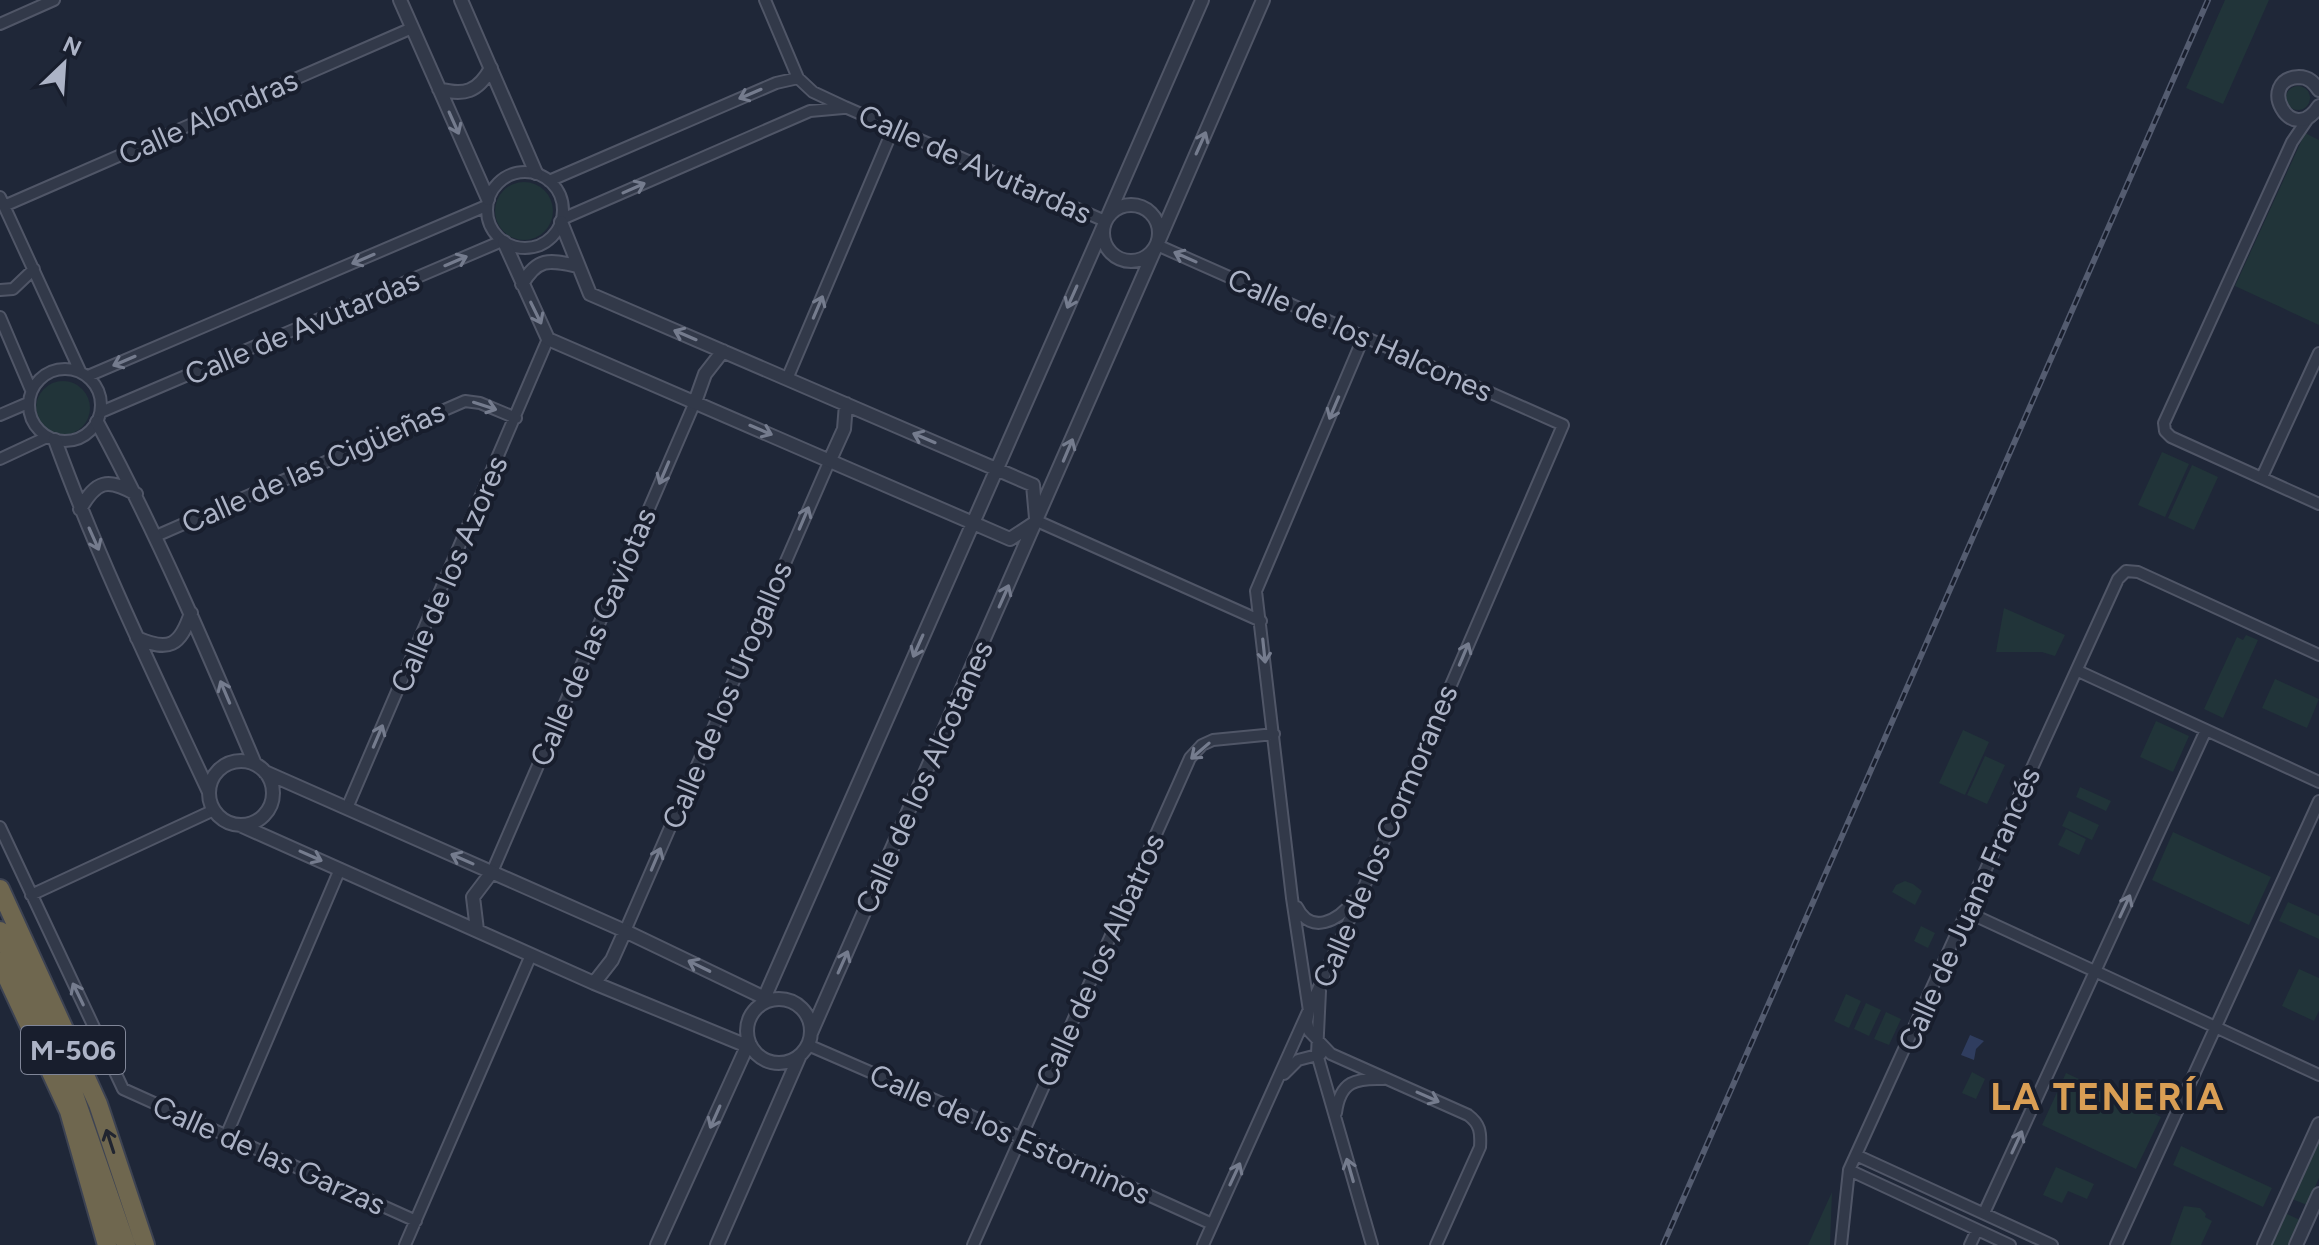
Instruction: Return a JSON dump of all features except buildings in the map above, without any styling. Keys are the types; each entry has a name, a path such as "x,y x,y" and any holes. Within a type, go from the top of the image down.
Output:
{"highway":[{"name":"M-506","path":"0,889 98,1104 143,1245"},
{"name":"M-506","path":"0,931 70,1083 126,1245"},
{"path":"0,962 69,1111 107,1245"}],"street":[{"path":"0,24 54,0"},
{"path":"400,0 487,203 489,226 503,242 548,339 1010,539 1037,521"},
{"path":"461,0 536,173"},
{"path":"549,181 776,83 798,78 765,0"},
{"name":"Calle de los Alcotanes","path":"765,1000 1202,0"},
{"name":"Calle de los Alcotanes","path":"717,1245 1263,0"},
{"name":"Calle Alondras","path":"2,202 412,28"},
{"path":"439,89 468,93 484,81 491,68"},
{"path":"2292,142 2293,129 2278,101 2280,88 2290,79 2313,78 2319,74"},
{"path":"2303,77 2315,83 2319,90"},
{"name":"Calle de Avutardas","path":"798,78 813,92 845,107 1105,221"},
{"name":"Calle de Avutardas","path":"562,220 810,111 845,107"},
{"path":"2287,116 2298,119 2315,113"},
{"path":"2315,113 2292,142 2164,423 2165,431 2171,437 2319,504"},
{"path":"787,379 893,129"},
{"path":"487,203 493,188 512,174 536,173 549,181 561,198 562,220 590,294 1033,485 1037,521"},
{"path":"2,202 84,374 100,393 99,417 273,791 267,811 250,824 240,825"},
{"name":"Calle de Avutardas","path":"84,374 487,203"},
{"path":"1138,205 1158,222 1157,244 1141,260 1124,261 1109,251 1103,234 1105,221 1121,207 1138,205"},
{"path":"503,242 526,248 538,246 556,232 562,220"},
{"name":"Calle de Avutardas","path":"99,417 503,242"},
{"name":"Calle de los Halcones","path":"1157,244 1563,425"},
{"path":"522,284 532,268 550,261 578,266"},
{"path":"0,290 13,289 34,269"},
{"path":"0,317 31,390"},
{"path":"1364,336 1256,591 1309,1031 1331,1054 1468,1115 1477,1122 1481,1133 1480,1147 1436,1245"},
{"name":"Calle de los Azores","path":"347,808 548,339"},
{"path":"695,402 705,374 723,351"},
{"path":"2262,477 2319,353"},
{"path":"84,374 57,369 46,373 31,390 28,403 33,422 51,438 137,638 209,792 214,810 230,823 594,983 749,1045 765,1060 777,1063 790,1061 806,1044 810,1020 794,1002 781,998 765,1000 625,931 245,761 225,766 217,773 209,792"},
{"name":"Calle de las Cigüeñas","path":"156,536 465,401 480,403 516,418"},
{"name":"Calle de las Gaviotas","path":"492,872 695,402"},
{"path":"0,415 28,403"},
{"path":"830,460 844,429 846,404"},
{"path":"0,459 51,438 68,441 80,438 90,432 99,417"},
{"name":"Calle de los Cormoranes","path":"1203,1245 1321,985 1563,425"},
{"name":"Calle de los Urogallos","path":"625,931 830,460"},
{"path":"80,509 90,493 102,484 116,483 136,494"},
{"path":"1037,521 1261,621"},
{"name":"Calle de Juana Francés","path":"1841,1245 1849,1170 2118,579 2126,571 2138,572 2319,655"},
{"path":"137,638 157,647 173,644 185,631 191,613"},
{"path":"2078,671 2319,782"},
{"path":"1984,1213 2206,730"},
{"name":"Calle de los Albatros","path":"973,1245 1190,758 1202,745 1213,740 1274,734"},
{"path":"2116,1245 2319,801"},
{"path":"31,895 214,810"},
{"name":"Calle de las Garzas","path":"0,827 123,1089 416,1221"},
{"path":"226,1136 340,869"},
{"path":"477,930 473,897 492,872"},
{"path":"1292,898 1307,920 1333,921 1343,914 1364,887"},
{"path":"1967,912 2319,1075"},
{"path":"594,983 612,960 625,931"},
{"path":"405,1245 531,955"},
{"path":"1321,985 1317,1054 1372,1242"},
{"path":"657,1245 749,1045 746,1029 750,1016 765,1000"},
{"name":"Calle de los Estorninos","path":"806,1044 1212,1224"},
{"path":"1279,1080 1298,1060 1317,1054 1331,1054"},
{"path":"1336,1119 1338,1101 1353,1081 1389,1079"},
{"path":"2264,1245 2319,1124"},
{"path":"1856,1155 2052,1245"},
{"path":"1849,1170 2010,1245"},
{"path":"2296,1245 2319,1194"},
{"path":"1970,1245 1977,1230"}],"green space":[{"path":"2225,0 2269,0 2223,104 2186,88"},
{"path":"2298,86 2306,90 2310,98 2306,106 2298,110 2290,106 2286,98 2290,90"},
{"path":"2305,133 2319,140 2319,325 2235,286"},
{"path":"524,182 544,191 553,211 544,231 524,240 504,231 495,211 504,191"},
{"path":"63,381 82,389 90,408 82,427 63,435 44,427 36,408 44,389"},
{"path":"2162,452 2189,464 2165,517 2138,505"},
{"path":"2192,465 2218,477 2194,530 2168,518"},
{"path":"2004,608 2065,635 2055,656 2042,652 1996,652"},
{"path":"2246,635 2258,640 2223,718 2204,709 2237,637 2243,640"},
{"path":"2275,679 2319,699 2307,728 2262,708"},
{"path":"2156,721 2189,736 2173,772 2140,757"},
{"path":"1963,730 1989,742 1965,795 1939,783"},
{"path":"1985,756 2005,765 1987,804 1967,795"},
{"path":"2080,787 2111,801 2106,811 2076,797"},
{"path":"2069,811 2099,825 2092,840 2062,826"},
{"path":"2066,829 2086,839 2079,855 2058,845"},
{"path":"2173,832 2271,877 2249,925 2152,880"},
{"path":"1905,881 1922,891 1915,905 1892,892 1896,885"},
{"path":"2288,902 2319,916 2319,939 2279,921"},
{"path":"1921,926 1935,933 1928,948 1914,941"},
{"path":"2299,969 2319,978 2319,1011 2314,1021 2282,1006"},
{"path":"1846,994 1861,1001 1849,1028 1834,1021"},
{"path":"1866,1003 1881,1010 1869,1036 1854,1029"},
{"path":"1886,1012 1901,1019 1889,1045 1874,1039"},
{"path":"1972,1072 1985,1079 1976,1099 1962,1093"},
{"path":"2066,1073 2161,1117 2136,1169 2042,1125"},
{"path":"2319,1138 2319,1178 2307,1205 2292,1199"},
{"path":"2181,1146 2272,1188 2263,1207 2173,1165"},
{"path":"2056,1167 2094,1184 2087,1199 2068,1191 2062,1203 2043,1195"},
{"path":"1832,1192 1830,1245 1808,1245"},
{"path":"2184,1206 2200,1208 2205,1217 2212,1221 2201,1245 2170,1245"},
{"path":"2285,1213 2300,1220 2289,1245 2270,1245"}],"water":[{"path":"1970,1035 1984,1041 1976,1049 1974,1060 1961,1055"}],"railway":[{"path":"1663,1245 2208,0"}],"district":[{"name":"LA TENERÍA","path":"2108,1097"}]}
